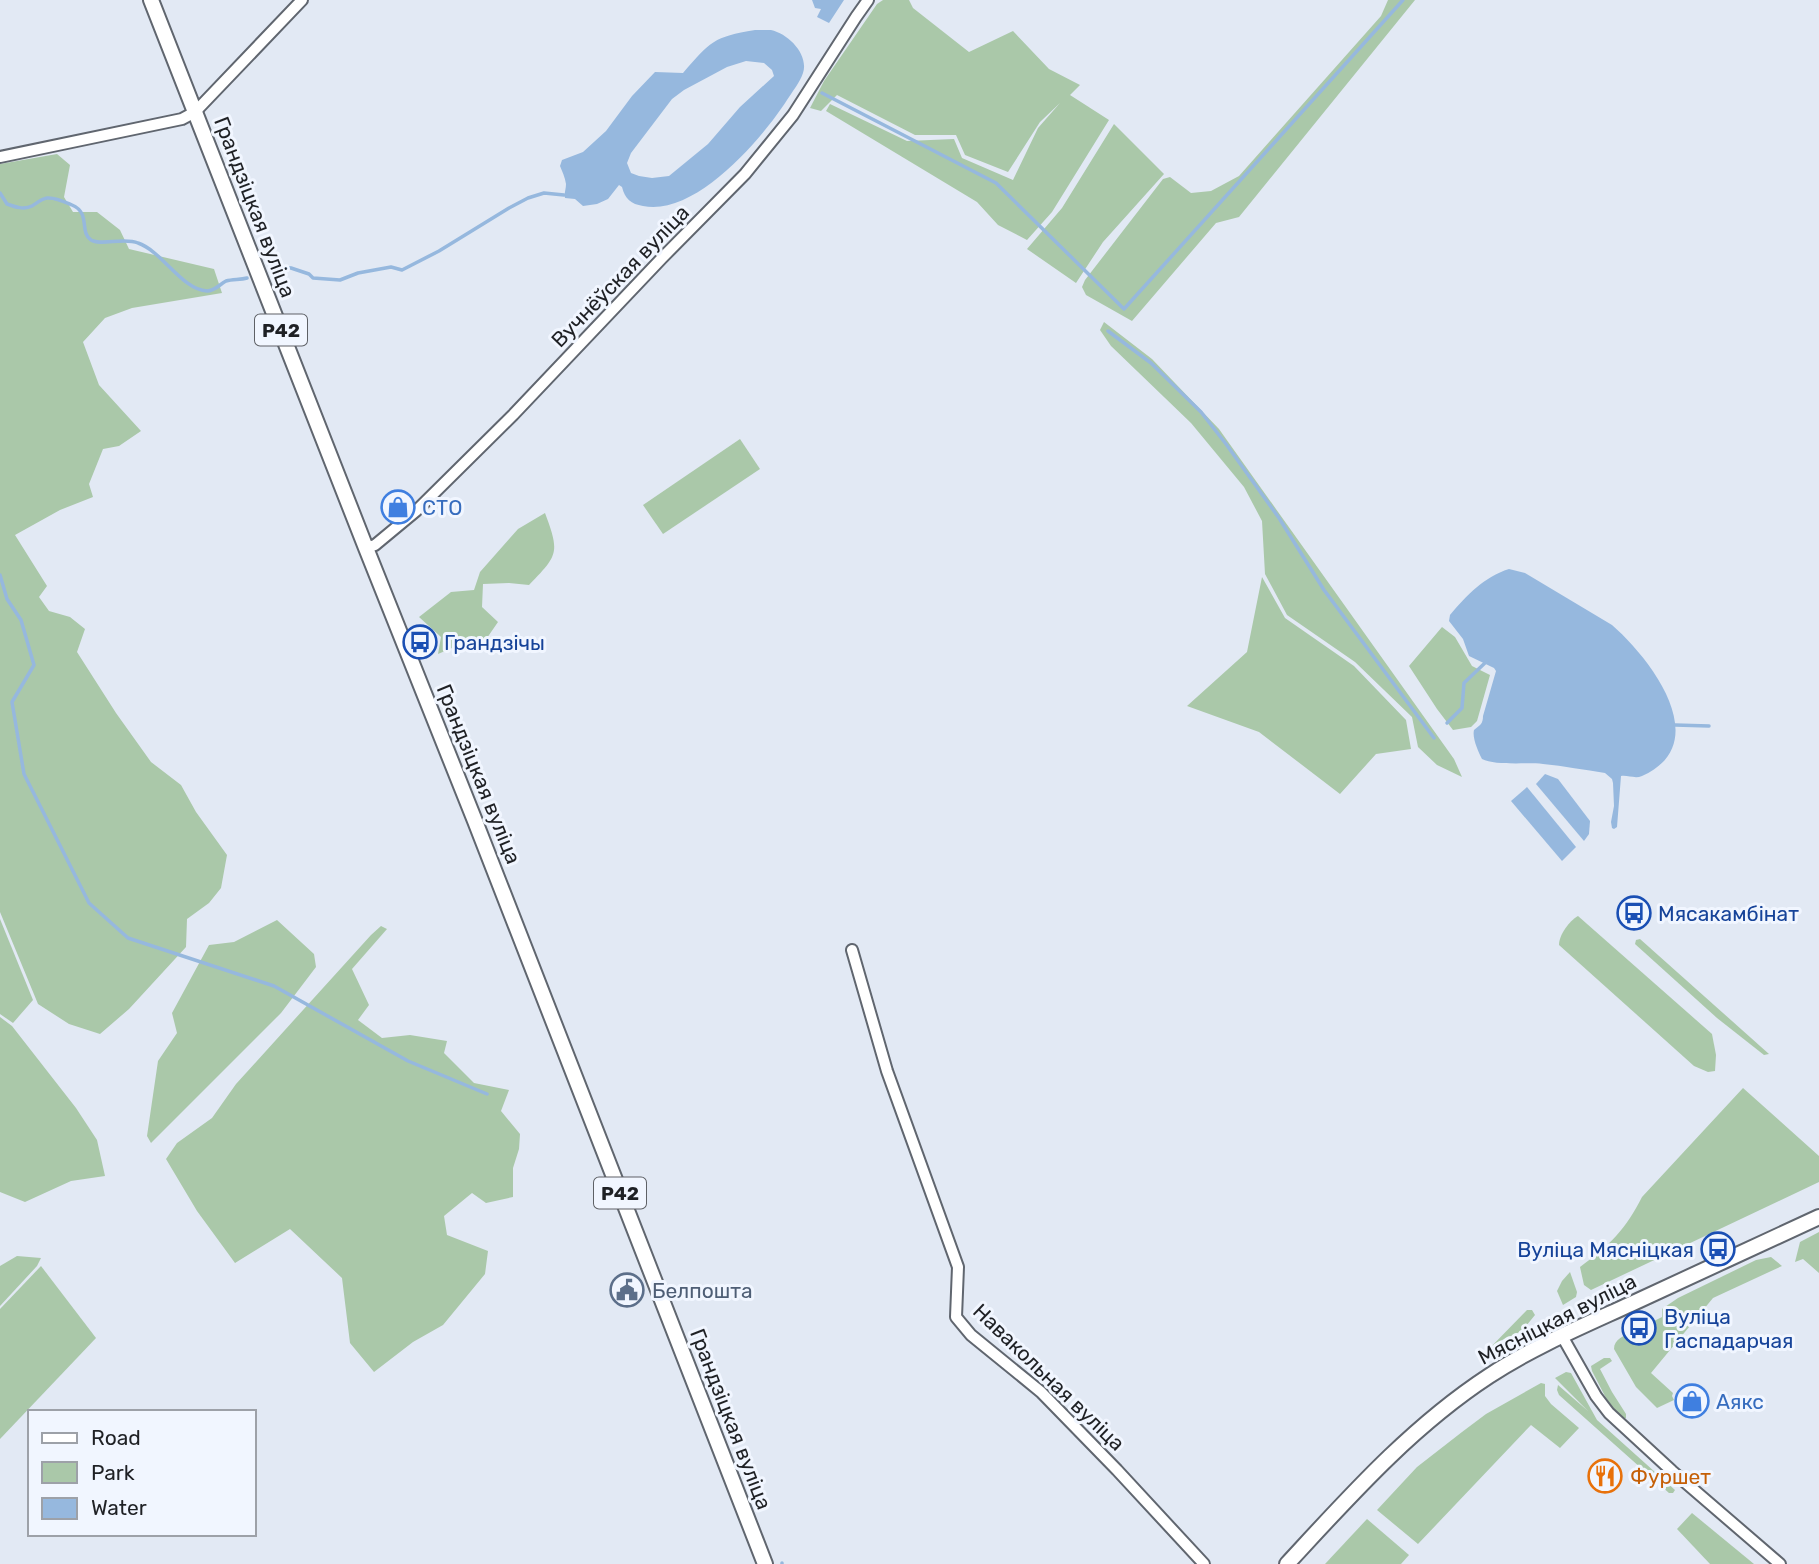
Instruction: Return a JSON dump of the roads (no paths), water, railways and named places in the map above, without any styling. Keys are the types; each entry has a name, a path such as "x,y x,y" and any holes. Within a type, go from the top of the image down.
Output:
{"main road":[{"name":"Грандзіцкая вуліца","path":"151,0 765,1564"},
{"name":"Мясніцкая вуліца","path":"1287,1564 1404,1441 1490,1376 1562,1336 1819,1217"}],"street":[{"path":"0,157 182,119 195,112 302,0"},
{"name":"Вучнёўская вуліца","path":"366,548 375,545 416,511 513,415 745,174 793,116 868,0"},
{"name":"Навакольная вуліца","path":"852,950 887,1071 958,1267 956,1317 971,1335 1041,1392 1204,1564"},
{"path":"1562,1336 1596,1396 1609,1413 1780,1564"}],"water":[{"path":"812,0 844,0 829,23 817,17 821,9 815,8"},
{"path":"755,30 778,32 796,46 804,66 800,80 776,116 725,172 684,200 663,206 635,204 627,198 619,185 608,199 597,204 583,206 575,199 565,198 566,184 560,166 562,160 583,152 606,131 632,96 655,72 683,73 714,42","holes":["746,61 764,63 774,76 740,107 708,144 669,176 652,178 631,173 627,163 631,153 672,99 727,67"]},
{"path":"1509,569 1525,573 1612,625 1643,658 1669,701 1675,722 1674,743 1664,761 1642,776 1621,776 1617,827 1614,829 1611,822 1614,806 1613,783 1605,773 1543,764 1488,761 1482,759 1477,748 1474,730 1481,724 1496,671 1469,656 1463,639 1449,621 1450,615 1476,588"},
{"path":"1545,774 1558,779 1590,821 1589,834 1584,841 1536,784"},
{"path":"1527,787 1576,847 1562,861 1511,801"}],"waterway":[{"path":"822,93 996,183 1124,309 1403,0"},
{"path":"0,193 7,204 20,208 29,207 47,198 72,205 81,213 91,240 132,241 147,247 198,289 210,291 226,281 247,278"},
{"path":"270,269 291,268 313,278 340,280 358,273 391,267 402,270 528,198 544,193 564,195"},
{"path":"1108,331 1151,363 1201,412 1279,518 1324,590 1434,738"},
{"path":"0,575 7,599 21,620 34,665 12,702 24,774 89,903 128,938 274,986 408,1061 487,1094"},
{"path":"1447,723 1462,708 1464,683 1487,661"},
{"path":"1675,725 1709,726"}],"place":[{"name":"СТО","path":"398,507"},
{"name":"Грандзічы","path":"420,642"},
{"name":"Мясакамбінат","path":"1634,913"},
{"name":"Вуліца Мясніцкая","path":"1718,1249"},
{"name":"Белпошта","path":"627,1290"},
{"name":"Вуліца Гаспадарчая","path":"1639,1328"},
{"name":"Аякс","path":"1692,1401"},
{"name":"Фуршет","path":"1605,1476"}]}
